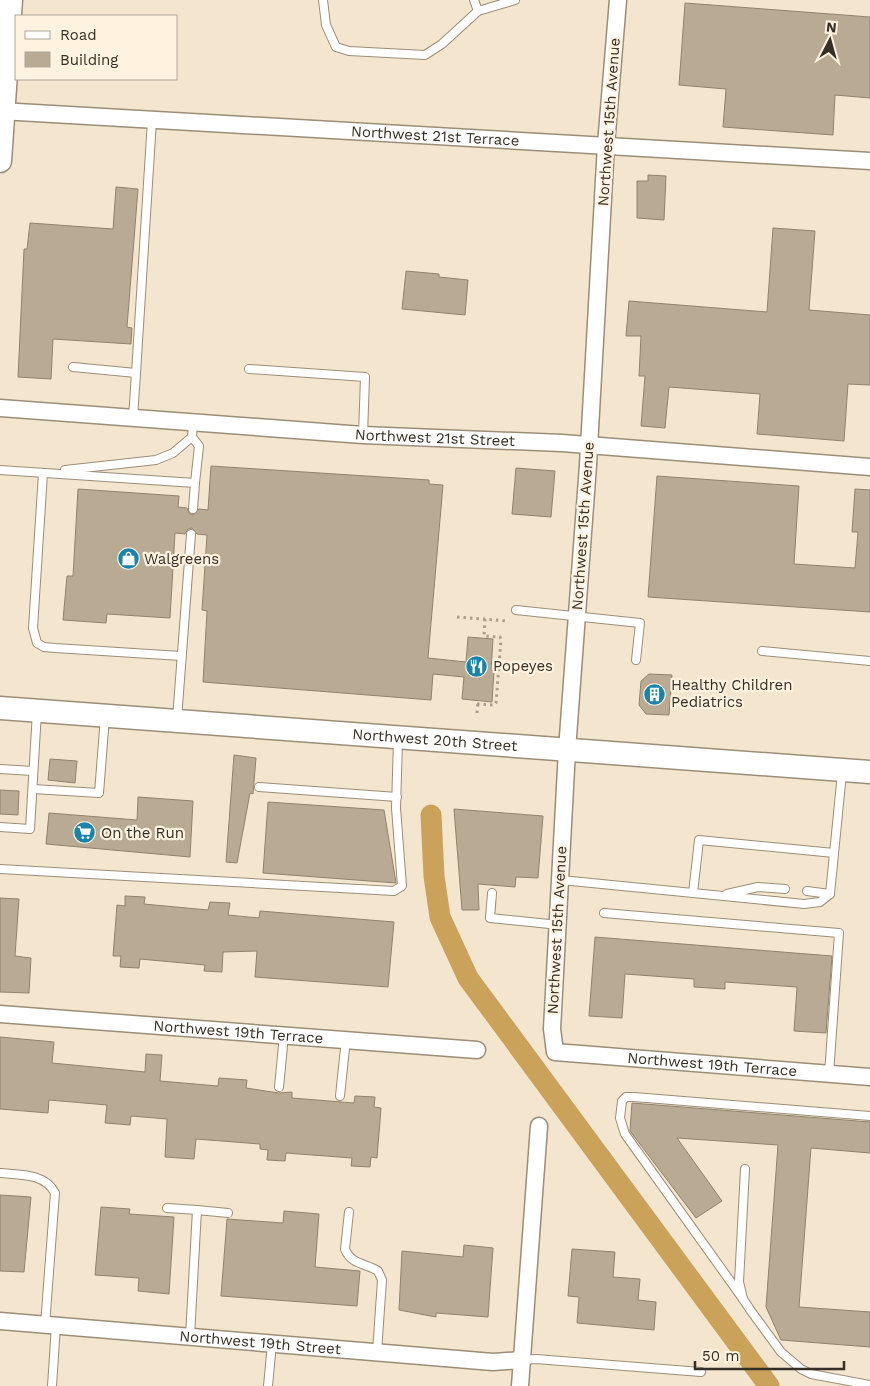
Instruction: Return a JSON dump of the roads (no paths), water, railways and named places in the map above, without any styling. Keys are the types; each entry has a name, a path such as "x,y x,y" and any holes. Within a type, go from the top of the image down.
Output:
{"main road":[{"path":"0,160 4,44 11,0"},
{"name":"Northwest 20th Street","path":"0,708 870,772"}],"street":[{"name":"Northwest 15th Avenue","path":"555,1052 552,1029 559,925 566,750 589,446 606,145 618,0"},
{"name":"Northwest 21st Terrace","path":"2,111 870,162"},
{"name":"Northwest 21st Street","path":"0,408 133,418 193,430 436,436 870,467"},
{"name":"Northwest 19th Terrace","path":"0,1014 476,1050"},
{"name":"Northwest 19th Terrace","path":"555,1052 870,1077"},
{"path":"520,1386 539,1126"},
{"name":"Northwest 19th Street","path":"0,1321 502,1363 522,1360"}],"lane":[{"path":"323,0 330,38 336,47 349,51 425,55 442,44 478,11 515,0"},
{"path":"474,0 478,11"},
{"path":"133,418 152,120"},
{"path":"73,367 136,373"},
{"path":"249,369 365,377 363,435"},
{"path":"43,472 156,460 173,454 193,430 199,446 193,508"},
{"path":"0,470 195,483"},
{"path":"43,472 33,628 37,643 44,647 55,648 181,656"},
{"path":"177,721 192,534"},
{"path":"516,610 640,623 636,660"},
{"path":"762,651 870,662"},
{"path":"0,827 30,829 36,711"},
{"path":"32,789 99,793 105,716"},
{"path":"0,870 394,891 402,886 397,797 398,737"},
{"path":"0,768 34,772"},
{"path":"561,880 804,904 820,902 830,894 842,770"},
{"path":"259,787 397,797"},
{"path":"694,894 699,840 834,853"},
{"path":"720,896 758,887 785,889"},
{"path":"807,891 830,894"},
{"path":"492,893 490,918 559,925"},
{"path":"604,913 840,933 829,1074"},
{"path":"279,1087 284,1035"},
{"path":"340,1096 346,1039"},
{"path":"870,1116 626,1097 622,1101 620,1118 625,1134 781,1352 801,1369 811,1374 870,1384"},
{"path":"743,1298 739,1282 745,1169"},
{"path":"0,1173 40,1178 47,1181 55,1192 51,1325 52,1386"},
{"path":"167,1208 228,1213"},
{"path":"190,1336 197,1210"},
{"path":"349,1212 345,1249 347,1254 357,1263 378,1272 382,1280 377,1352"},
{"path":"268,1386 272,1344"},
{"path":"522,1360 536,1359 701,1372"}],"waterway":[{"path":"431,815 434,876 440,917 468,978 769,1386"}],"place":[{"name":"Walgreens","path":"128,559"},
{"name":"Popeyes","path":"477,666"},
{"name":"Healthy Children Pediatrics","path":"655,694"},
{"name":"On the Run","path":"85,833"}]}
